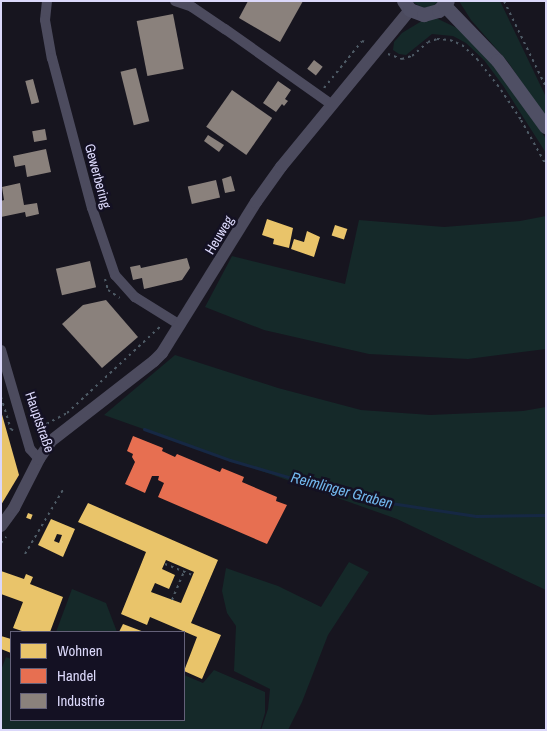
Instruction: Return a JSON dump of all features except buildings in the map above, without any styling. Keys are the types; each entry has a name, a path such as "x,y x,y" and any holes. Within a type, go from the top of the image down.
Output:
{"main road":[{"path":"407,5 424,15 439,11 446,4 498,61 546,127"}],"street":[{"name":"Gewerbering","path":"47,1 45,20 52,58 92,208 115,275 136,297 180,325"},
{"path":"175,1 192,7 226,29 331,104"},
{"name":"Heuweg","path":"39,458 59,433 154,361 180,325 256,202 331,104 377,48 407,5"},
{"name":"Hauptstraße","path":"1,350 30,449 39,458 14,508 1,526"}],"path":[{"path":"504,1 546,87"},
{"path":"323,90 362,41 365,40 390,56 402,59 412,56 428,42 438,39 450,40 462,45 477,59 521,120 546,165"},
{"path":"102,270 108,290 125,300"},
{"path":"26,434 67,413 162,325 155,320"},
{"path":"25,554 64,488"},
{"path":"165,564 192,575"},
{"path":"172,600 184,572"}],"green space":[{"path":"411,1 439,1 433,6 423,8"},
{"path":"459,1 500,1 546,97 546,118 508,62 471,20"},
{"path":"436,18 457,28 481,49 519,97 546,139 546,153 504,87 484,60 466,43 453,36 432,34 406,55 399,54 393,50 394,42 402,33 425,19"},
{"path":"546,216 546,349 468,359 369,354 264,330 205,307 232,256 345,284 359,220 444,227 520,221"},
{"path":"175,355 278,388 361,410 430,415 523,411 546,407 546,590 397,519 104,415"},
{"path":"349,562 369,572 328,635 302,702 288,730 261,730 268,709 270,689 234,671 236,626 227,613 222,591 226,568 278,586 321,607"},
{"path":"72,589 106,603 117,631 56,631"},
{"path":"6,657 10,659 10,721 185,721 185,675 203,683 214,670 265,692 265,713 260,730 1,730 1,670"}],"waterway":[{"name":"Reimlinger Graben","path":"144,429 230,460 384,502 476,516 546,515"}]}
